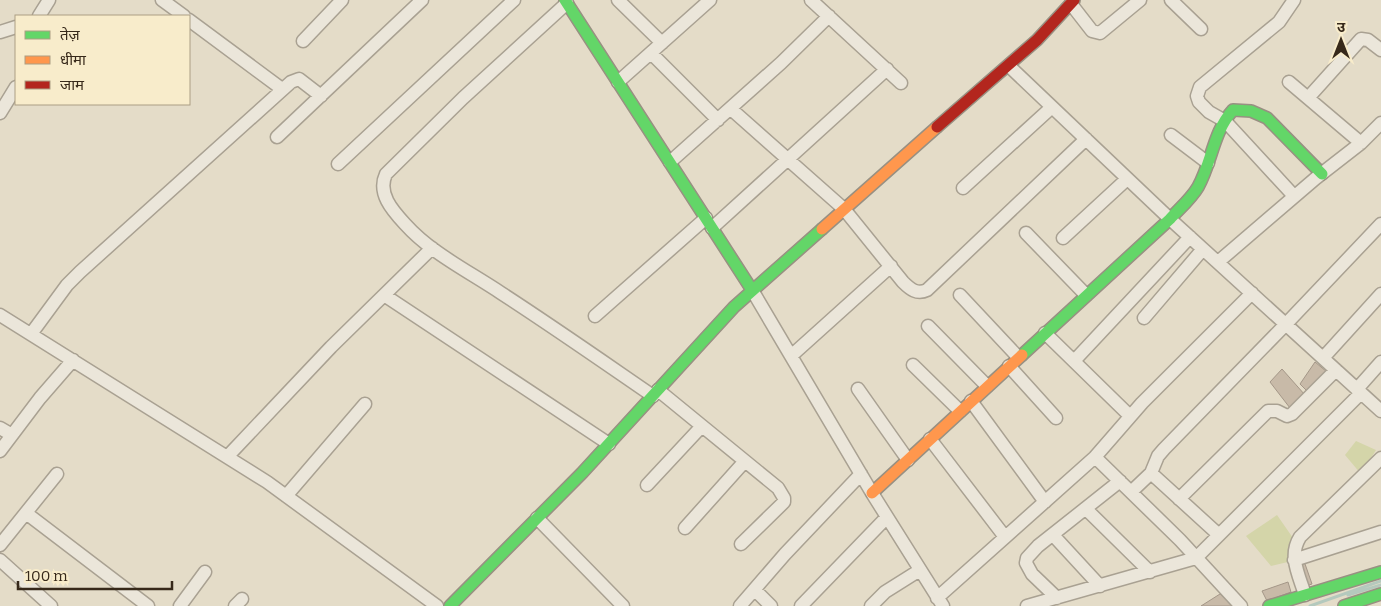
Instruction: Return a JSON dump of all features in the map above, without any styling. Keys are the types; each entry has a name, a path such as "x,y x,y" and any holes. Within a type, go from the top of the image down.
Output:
{"street":[{"path":"40,15 49,0"},
{"path":"162,0 183,15"},
{"path":"303,41 342,0"},
{"path":"277,137 422,0"},
{"path":"338,164 514,0"},
{"path":"618,82 710,0"},
{"path":"811,0 901,83"},
{"path":"450,606 609,444 719,322 752,290 902,157 1009,66 1037,40 1072,2 1092,31 1100,33 1140,0"},
{"path":"1171,0 1201,29"},
{"path":"1294,0 1278,22 1200,87 1197,96 1209,112 1225,121 1294,196"},
{"path":"741,544 784,502 784,498 778,488 702,426 655,393 432,248 405,224 386,198 383,181 386,174 463,98 566,2 752,290 872,493 940,602 1005,538 1095,457 1130,416 1252,293"},
{"path":"623,2 662,43"},
{"path":"670,162 782,64 829,16"},
{"path":"190,21 282,89"},
{"path":"0,32 15,28"},
{"path":"1308,98 1361,38 1368,40 1381,50"},
{"path":"651,53 718,120"},
{"path":"1009,66 1190,238 1381,411"},
{"path":"595,316 788,159 887,70"},
{"path":"31,334 67,286 80,272 282,89 299,79 321,96"},
{"path":"1289,82 1361,143"},
{"path":"0,113 15,89"},
{"path":"963,188 1052,107"},
{"path":"731,108 844,209 903,282 913,290 923,292 1086,139"},
{"path":"872,493 1170,219 1197,188 1230,113 1237,109 1260,114 1274,125 1322,174"},
{"path":"1218,262 1294,196 1361,143 1381,123"},
{"path":"1171,135 1208,163"},
{"path":"1063,238 1127,178"},
{"path":"1131,492 1151,473 1158,456 1164,449 1381,224"},
{"path":"1026,233 1086,295"},
{"path":"1074,361 1190,238"},
{"path":"227,456 332,347 432,248"},
{"path":"1144,318 1203,249"},
{"path":"791,356 891,266"},
{"path":"1323,358 1381,294"},
{"path":"384,295 609,444"},
{"path":"960,295 1018,357"},
{"path":"2,320 31,334 227,456 286,496 437,606"},
{"path":"928,326 987,386"},
{"path":"1045,333 1130,416"},
{"path":"0,451 73,360"},
{"path":"1027,606 1196,558 1359,391 1381,362"},
{"path":"913,365 960,412"},
{"path":"1009,366 1056,418"},
{"path":"1179,498 1268,411 1278,411 1287,416 1292,414 1336,370"},
{"path":"858,389 908,460"},
{"path":"971,401 1045,502"},
{"path":"286,496 365,404"},
{"path":"647,485 702,426"},
{"path":"0,428 12,435"},
{"path":"930,439 1005,538"},
{"path":"1095,457 1241,606"},
{"path":"1305,595 1294,560 1295,545 1300,537 1381,458"},
{"path":"685,528 745,461"},
{"path":"1151,473 1219,535"},
{"path":"0,546 58,474"},
{"path":"740,606 785,554 861,474"},
{"path":"1057,598 1032,574 1026,563 1028,558 1038,546 1120,482"},
{"path":"1086,509 1150,572"},
{"path":"26,513 148,606"},
{"path":"801,606 887,517"},
{"path":"537,518 623,606"},
{"path":"1294,560 1381,532"},
{"path":"1053,534 1100,586"},
{"path":"0,560 36,601 51,606"},
{"path":"871,606 885,592 920,570"},
{"path":"1269,606 1381,571"},
{"path":"180,606 205,572"},
{"path":"755,590 771,606"},
{"path":"1353,605 1381,594"}],"green space":[{"path":"1356,441 1376,450 1361,474 1345,455"},
{"path":"1277,515 1293,538 1292,561 1271,566 1246,536"}],"building":[{"path":"1315,362 1327,372 1310,394 1300,384"},
{"path":"1282,369 1305,395 1290,408 1270,382"},
{"path":"1304,561 1312,584 1306,586 1300,563"},
{"path":"1288,582 1291,592 1267,601 1262,591"},
{"path":"1220,594 1232,606 1201,606"}],"waterway":[{"path":"1310,606 1381,581"},
{"path":"1348,595 1381,585"}],"traffic: fast":[{"path":"565,0 752,290"},
{"path":"1022,355 1170,219 1188,200 1198,187 1221,128 1233,110 1251,111 1267,118 1322,174"},
{"path":"450,606 582,473 734,307 822,229"},
{"path":"1269,606 1381,572"},
{"path":"1344,606 1381,594"}],"traffic: slow":[{"path":"822,229 937,127"},
{"path":"872,493 1022,355"}],"traffic: jam":[{"path":"937,127 1037,40 1074,0"}]}
